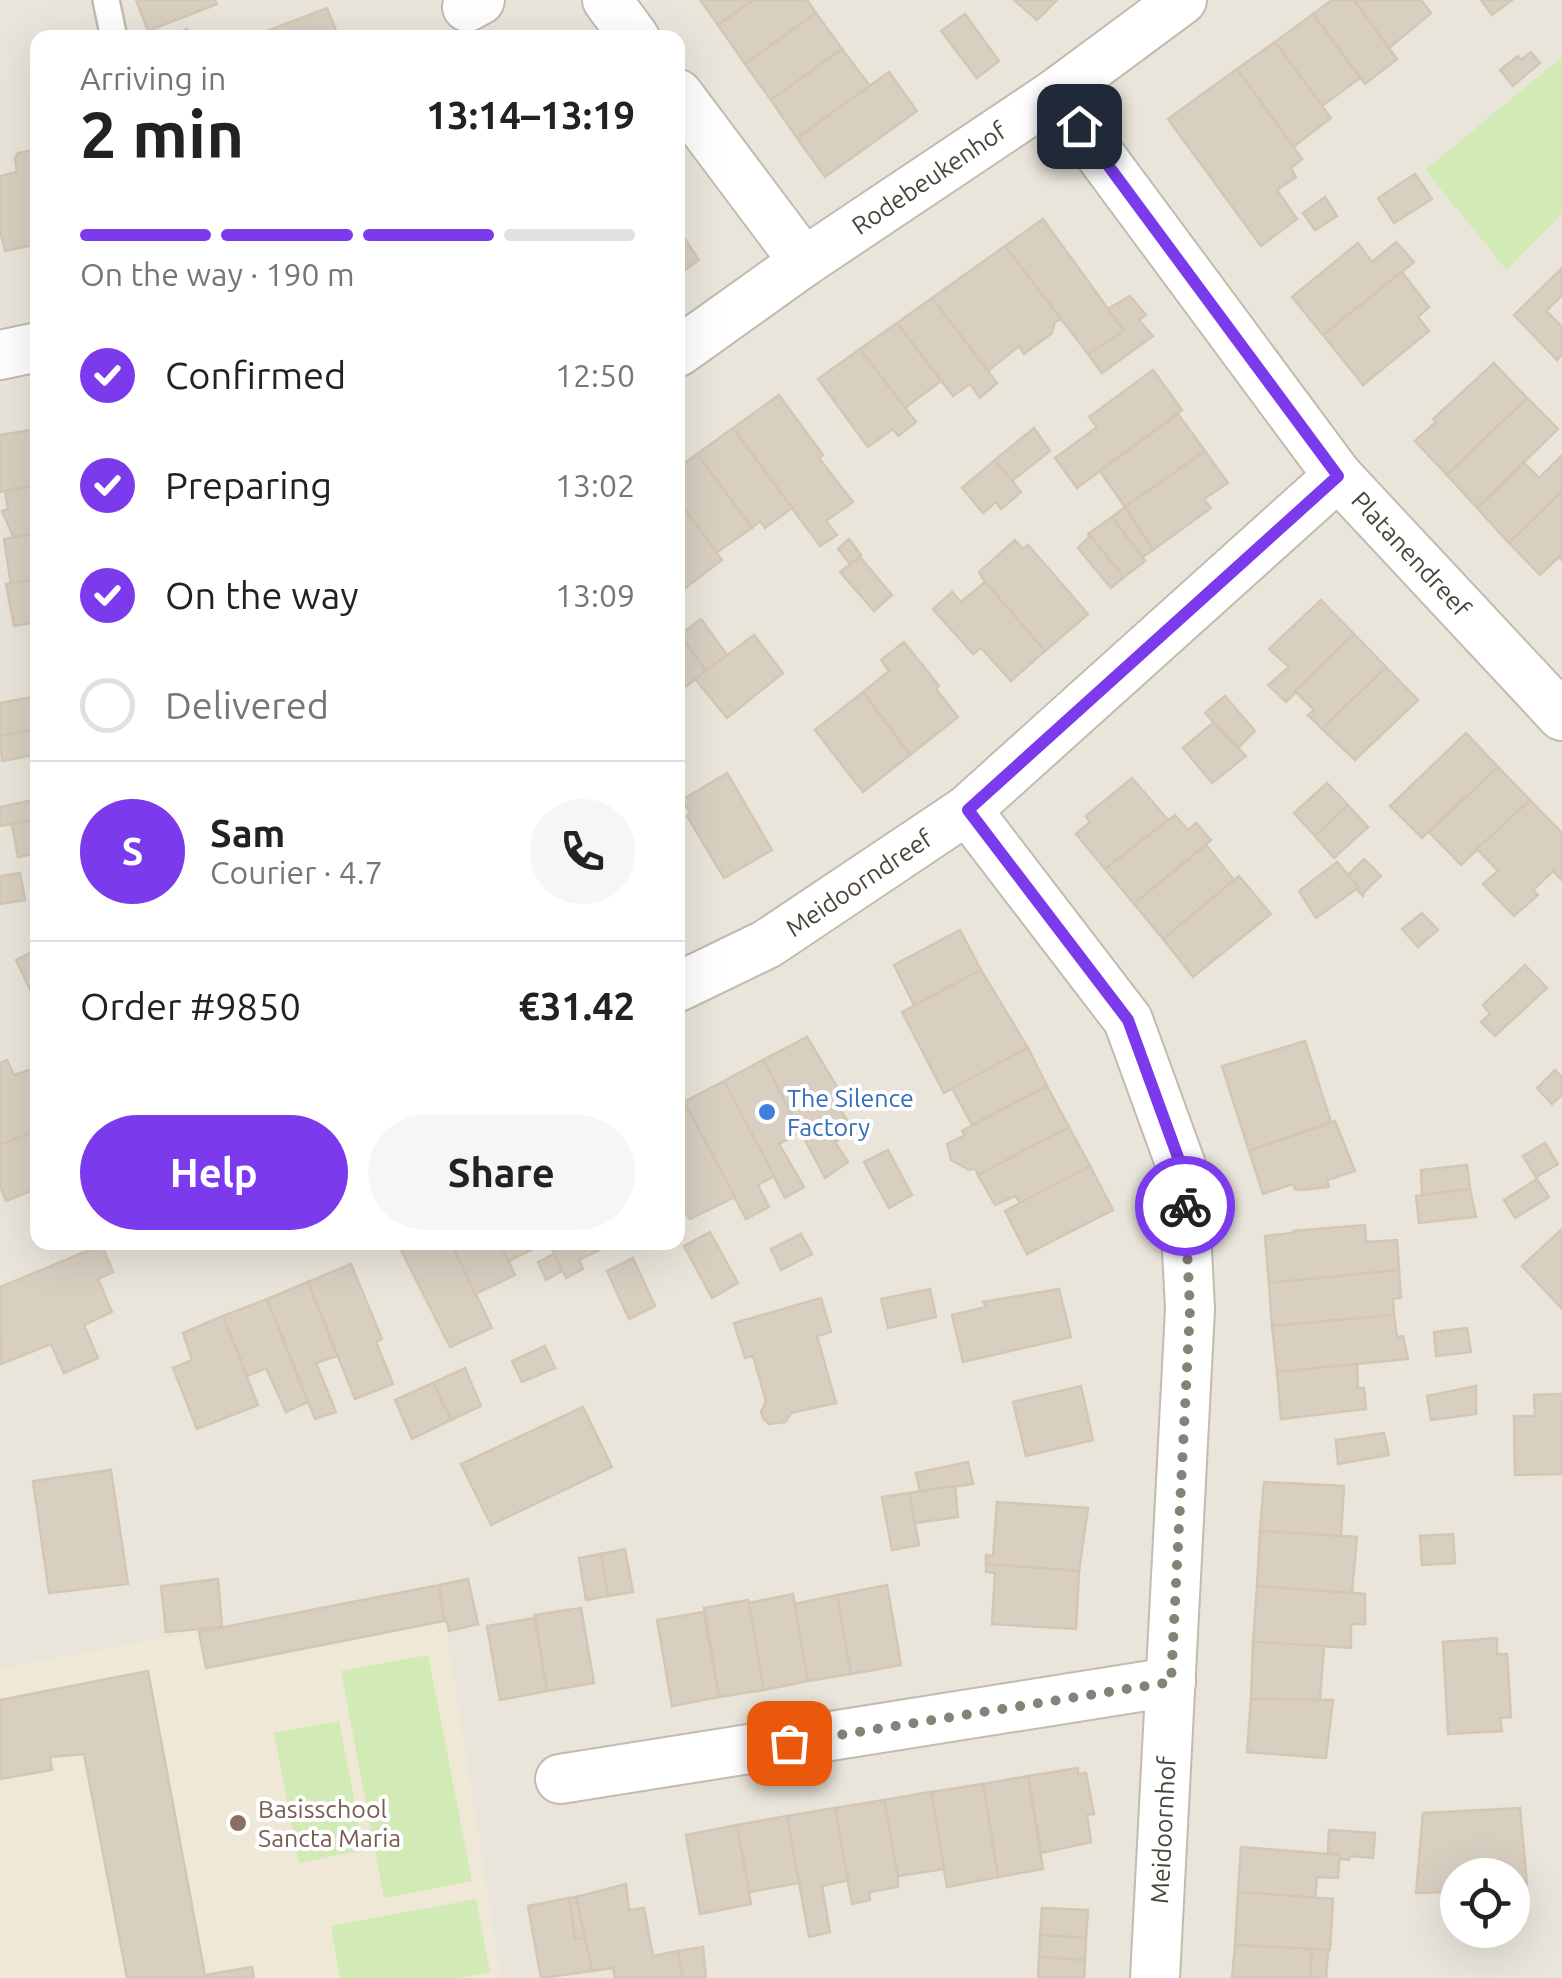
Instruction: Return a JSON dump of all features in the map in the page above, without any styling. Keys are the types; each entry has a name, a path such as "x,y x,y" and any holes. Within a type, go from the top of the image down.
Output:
{"street":[{"path":"607,0 629,30"},
{"name":"Rodebeukenhof","path":"685,347 1055,94 1182,0"},
{"name":"Platanendreef","path":"1055,94 1338,476 1555,696"},
{"path":"685,103 804,262"},
{"path":"0,355 30,349"},
{"name":"Meidoorndreef","path":"685,984 767,944 968,810 1338,476"},
{"name":"Meidoornhof","path":"968,810 1128,1020 1183,1171 1190,1310 1156,1978"},
{"path":"560,1779 1171,1682"}],"lane":[{"path":"106,0 112,30"}],"shaded area":[{"path":"0,0 1562,0 1562,1978 0,1978"},
{"name":"Basisschool Sancta Maria","path":"439,1585 501,1978 0,1978 0,1669"}],"green space":[{"path":"1562,57 1562,213 1507,270 1425,170"},
{"path":"428,1655 472,1881 384,1898 341,1671"},
{"path":"339,1721 364,1850 299,1863 274,1733"},
{"path":"476,1899 490,1972 459,1978 340,1978 331,1926"}],"building":[{"path":"136,0 215,0 217,4 151,30"},
{"path":"700,0 753,0 718,25"},
{"path":"753,0 807,0 816,13 745,64 718,25"},
{"path":"1014,0 1057,0 1037,20"},
{"path":"1332,0 1354,0 1397,59 1365,84 1313,14"},
{"path":"1354,0 1421,0 1431,13 1389,48"},
{"path":"1481,0 1512,0 1492,15"},
{"path":"327,8 336,30 270,30"},
{"path":"816,13 842,49 771,100 745,64"},
{"path":"965,14 999,61 977,78 941,31"},
{"path":"1313,14 1360,78 1322,106 1275,42"},
{"path":"1275,42 1331,118 1293,147 1237,69"},
{"path":"842,49 870,86 797,138 771,100"},
{"path":"1531,52 1540,63 1513,86 1500,70 1518,56 1521,60"},
{"path":"1237,69 1302,159 1291,168 1296,177 1277,190 1297,219 1261,246 1168,119"},
{"path":"889,72 917,111 825,177 797,138"},
{"path":"30,151 30,246 5,251 0,231 0,176 17,172 18,153"},
{"path":"1415,174 1432,199 1394,223 1378,198"},
{"path":"1325,197 1337,216 1315,230 1303,213"},
{"path":"1043,219 1124,331 1088,354 1005,246"},
{"path":"685,239 699,260 685,270"},
{"path":"1396,242 1414,262 1323,335 1292,297 1358,243 1372,262"},
{"path":"1005,246 1061,319 1055,322 1052,333 1024,354 1019,346 988,371 932,298"},
{"path":"1562,268 1562,295 1546,311 1562,327 1562,354 1557,360 1514,315"},
{"path":"1402,272 1429,307 1418,317 1429,331 1363,385 1323,335"},
{"path":"1130,296 1146,315 1139,320 1153,336 1102,373 1088,354 1124,331 1108,309"},
{"path":"932,298 997,383 980,398 970,384 953,396 897,323"},
{"path":"897,323 941,381 905,408 860,349"},
{"path":"860,349 916,422 898,436 893,429 868,447 818,379"},
{"path":"1494,363 1527,398 1447,475 1415,441 1436,422 1433,419"},
{"path":"1153,370 1182,410 1077,488 1055,458 1097,427 1089,417"},
{"path":"779,395 853,502 826,521 837,535 820,546 733,428"},
{"path":"1527,398 1558,429 1477,508 1447,475"},
{"path":"1178,414 1205,451 1125,507 1100,471"},
{"path":"733,428 792,508 765,528 760,521 752,528 697,454"},
{"path":"1034,428 1050,451 1012,481 995,460"},
{"path":"30,430 30,486 0,492 0,435"},
{"path":"1205,451 1228,483 1204,499 1211,508 1153,550 1125,507"},
{"path":"697,454 752,528 716,553 685,510 685,463"},
{"path":"1562,455 1562,491 1509,543 1477,508 1524,463 1539,478"},
{"path":"995,460 1021,492 1001,509 996,502 983,513 962,488"},
{"path":"30,486 30,535 14,538 2,511 8,509 5,491"},
{"path":"1562,491 1562,560 1559,557 1540,575 1509,543"},
{"path":"1125,507 1153,550 1142,557 1112,517"},
{"path":"685,510 722,560 685,588"},
{"path":"1112,517 1145,561 1124,577 1088,534"},
{"path":"30,534 30,580 11,584 4,539"},
{"path":"1090,536 1124,577 1111,588 1078,548"},
{"path":"849,539 861,555 850,564 838,549"},
{"path":"1015,540 1023,549 1028,545 1088,614 1045,651 979,572"},
{"path":"860,557 892,595 874,611 840,572"},
{"path":"30,580 30,623 14,626 6,584"},
{"path":"985,582 1045,651 1011,681 981,648 973,654 933,609 952,592 961,602"},
{"path":"1321,600 1354,634 1286,702 1268,685 1289,667 1269,649"},
{"path":"701,619 727,655 706,671 685,642 685,631"},
{"path":"1354,634 1386,667 1322,729 1308,715 1314,710 1295,691"},
{"path":"754,635 783,673 727,718 695,679"},
{"path":"685,642 706,671 685,687"},
{"path":"904,642 958,717 910,755 863,692 889,671 881,660"},
{"path":"1386,667 1418,700 1355,760 1322,729"},
{"path":"863,692 910,755 863,792 815,730"},
{"path":"1225,696 1255,731 1238,748 1205,713"},
{"path":"30,697 30,730 0,736 0,703"},
{"path":"1213,723 1246,756 1212,783 1183,748"},
{"path":"30,730 30,756 2,761 0,736"},
{"path":"1466,733 1498,767 1422,838 1390,806"},
{"path":"1498,767 1530,800 1461,865 1429,832"},
{"path":"727,773 772,850 724,878 687,816 691,814 685,798"},
{"path":"1132,778 1168,820 1105,869 1076,834 1090,822 1086,816"},
{"path":"1327,783 1348,805 1315,836 1294,813"},
{"path":"1530,800 1562,833 1562,880 1553,871 1533,890 1538,895 1514,916 1483,884 1498,871 1477,849"},
{"path":"30,801 30,820 0,826 0,807"},
{"path":"1348,805 1368,827 1334,858 1315,836"},
{"path":"1175,815 1188,830 1196,823 1211,840 1134,904 1105,869"},
{"path":"30,821 30,855 18,857 12,824"},
{"path":"1206,845 1234,880 1163,939 1134,904"},
{"path":"1364,859 1381,876 1363,896 1348,875"},
{"path":"1337,862 1359,887 1316,918 1299,891"},
{"path":"20,873 25,900 0,904 0,876"},
{"path":"1239,876 1271,914 1193,977 1163,939"},
{"path":"1422,913 1438,930 1418,947 1402,929"},
{"path":"960,930 981,970 914,1005 894,965"},
{"path":"30,953 30,989 16,960"},
{"path":"1525,965 1547,988 1495,1036 1481,1022 1490,1014 1483,1005"},
{"path":"981,970 1028,1048 944,1093 902,1012"},
{"path":"807,1037 845,1100 840,1109 854,1132 835,1142 848,1162 825,1178 763,1060"},
{"path":"1305,1041 1331,1122 1249,1151 1222,1066"},
{"path":"1028,1048 1047,1086 972,1125 952,1088"},
{"path":"7,1060 14,1075 30,1070 30,1133 0,1145 0,1063"},
{"path":"763,1060 801,1132 779,1144 804,1187 785,1198 724,1081"},
{"path":"1555,1070 1562,1077 1562,1095 1552,1104 1537,1088"},
{"path":"724,1081 774,1176 758,1185 769,1207 746,1219 685,1101"},
{"path":"1047,1086 1069,1127 978,1175 975,1168 969,1170 951,1160 947,1144 965,1135 962,1131"},
{"path":"685,1104 735,1197 690,1219 685,1212"},
{"path":"1335,1121 1355,1171 1327,1180 1329,1187 1300,1190 1293,1184 1263,1194 1249,1151"},
{"path":"1069,1127 1090,1166 1020,1203 1015,1196 995,1205 978,1175"},
{"path":"30,1133 30,1191 6,1201 0,1186 0,1145"},
{"path":"1545,1143 1558,1164 1536,1177 1523,1156"},
{"path":"888,1150 912,1195 889,1208 864,1162"},
{"path":"1467,1165 1470,1189 1422,1195 1421,1170"},
{"path":"1090,1166 1113,1210 1027,1254 1005,1211"},
{"path":"1537,1179 1549,1197 1515,1218 1504,1200"},
{"path":"1470,1189 1476,1217 1419,1223 1416,1196"},
{"path":"1365,1225 1366,1242 1397,1240 1399,1270 1269,1283 1265,1236"},
{"path":"1562,1229 1562,1309 1522,1266"},
{"path":"710,1232 738,1283 712,1298 685,1245"},
{"path":"801,1234 812,1254 781,1270 771,1249"},
{"path":"90,1250 104,1250 113,1272 98,1279 112,1312 84,1325 98,1358 64,1373 51,1344 1,1364 0,1287"},
{"path":"401,1250 455,1250 492,1328 450,1347"},
{"path":"455,1250 504,1250 515,1275 475,1294"},
{"path":"503,1250 531,1250 508,1261"},
{"path":"553,1250 599,1250 579,1260 583,1269 566,1278"},
{"path":"554,1254 562,1271 546,1280 538,1262"},
{"path":"633,1258 655,1306 629,1319 607,1271"},
{"path":"351,1264 382,1339 376,1342 393,1384 355,1399 308,1282"},
{"path":"1399,1270 1401,1298 1393,1299 1394,1315 1272,1326 1269,1283"},
{"path":"308,1282 337,1356 316,1363 336,1412 315,1419 267,1299"},
{"path":"930,1289 936,1317 888,1328 881,1299"},
{"path":"1059,1289 1071,1337 963,1362 952,1315 986,1307 983,1302"},
{"path":"821,1298 831,1332 817,1336 836,1403 791,1413 785,1422 769,1424 761,1412 766,1401 753,1356 745,1358 734,1323"},
{"path":"267,1299 308,1402 286,1412 266,1368 247,1376 223,1316"},
{"path":"1394,1315 1397,1337 1403,1336 1408,1359 1277,1372 1272,1326"},
{"path":"223,1316 258,1405 197,1429 173,1368 192,1360 183,1333"},
{"path":"1467,1328 1471,1352 1436,1356 1434,1332"},
{"path":"545,1346 555,1368 522,1382 512,1361"},
{"path":"1357,1364 1358,1388 1364,1388 1366,1409 1281,1419 1277,1372"},
{"path":"465,1368 481,1406 451,1420 433,1383"},
{"path":"433,1383 451,1420 412,1439 395,1400"},
{"path":"1081,1386 1093,1440 1026,1456 1013,1402"},
{"path":"1476,1386 1476,1414 1431,1420 1427,1396"},
{"path":"1562,1394 1562,1474 1515,1475 1514,1416 1535,1416 1534,1395"},
{"path":"583,1407 612,1467 491,1525 461,1464"},
{"path":"1384,1433 1389,1455 1338,1464 1336,1440"},
{"path":"968,1462 973,1484 920,1491 916,1473"},
{"path":"111,1470 128,1584 49,1593 33,1481"},
{"path":"1264,1482 1344,1486 1341,1536 1260,1531"},
{"path":"955,1486 958,1517 915,1523 909,1493"},
{"path":"909,1493 919,1545 892,1550 882,1497"},
{"path":"997,1502 1088,1508 1079,1571 986,1564 986,1555 993,1556"},
{"path":"1260,1531 1357,1537 1352,1593 1257,1586"},
{"path":"1453,1534 1455,1563 1422,1565 1420,1536"},
{"path":"625,1549 633,1592 608,1596 601,1554"},
{"path":"601,1554 608,1596 586,1600 579,1558"},
{"path":"986,1564 1079,1571 1076,1629 992,1624 995,1573 986,1572"},
{"path":"218,1579 222,1627 166,1632 161,1586"},
{"path":"468,1579 478,1624 449,1631 439,1585"},
{"path":"439,1585 444,1621 206,1668 199,1632"},
{"path":"887,1585 901,1665 851,1674 837,1595"},
{"path":"1257,1586 1365,1594 1365,1624 1351,1624 1351,1648 1253,1642"},
{"path":"793,1594 808,1681 764,1690 748,1603"},
{"path":"837,1595 851,1674 808,1681 795,1604"},
{"path":"748,1600 764,1690 719,1697 704,1608"},
{"path":"581,1608 594,1683 547,1691 534,1615"},
{"path":"704,1612 719,1697 672,1706 657,1620"},
{"path":"535,1618 547,1691 500,1700 487,1626"},
{"path":"1497,1638 1497,1654 1507,1654 1511,1717 1500,1718 1502,1731 1448,1734 1443,1642"},
{"path":"1253,1642 1324,1646 1320,1700 1251,1699"},
{"path":"148,1671 205,1975 252,1967 254,1978 127,1978 84,1754 50,1757 52,1770 0,1779 0,1700"},
{"path":"1251,1699 1333,1700 1326,1758 1247,1752"},
{"path":"1078,1768 1078,1774 1086,1773 1094,1814 1087,1815 1091,1842 1041,1853 1028,1776"},
{"path":"1028,1776 1043,1869 998,1877 983,1784"},
{"path":"983,1784 998,1877 947,1887 931,1792"},
{"path":"931,1792 944,1869 898,1876 884,1800"},
{"path":"884,1800 898,1887 869,1892 870,1900 852,1904 835,1808"},
{"path":"835,1808 848,1880 822,1886 830,1932 809,1937 787,1816"},
{"path":"1520,1808 1525,1858 1440,1858 1440,1892 1416,1893 1423,1813"},
{"path":"787,1816 799,1883 749,1892 737,1825"},
{"path":"737,1825 751,1904 700,1914 686,1835"},
{"path":"1329,1830 1375,1833 1373,1858 1339,1859 1340,1855 1328,1853"},
{"path":"1241,1847 1340,1855 1338,1878 1317,1877 1315,1898 1238,1892"},
{"path":"626,1884 629,1910 644,1908 653,1956 678,1951 683,1978 615,1978 613,1968 592,1971 576,1897"},
{"path":"1238,1892 1333,1899 1330,1950 1235,1945"},
{"path":"576,1897 585,1938 575,1939 569,1898"},
{"path":"569,1898 575,1939 585,1938 592,1971 541,1978 528,1906"},
{"path":"1042,1908 1088,1910 1086,1938 1040,1935"},
{"path":"1040,1935 1086,1938 1085,1960 1039,1957"},
{"path":"1235,1945 1312,1949 1310,1978 1232,1978"},
{"path":"703,1947 706,1978 683,1978 678,1951"},
{"path":"1312,1949 1328,1950 1326,1978 1310,1978"},
{"path":"1039,1957 1085,1960 1084,1978 1038,1978"}],"way so far":[{"path":"789,1743 1171,1682 1190,1310 1185,1206"}],"place":[{"name":"The Silence Factory","path":"767,1112"},
{"name":"Basisschool Sancta Maria","path":"238,1823"}],"route":[{"path":"1079,126 1338,476 968,810 1128,1020 1183,1171 1185,1206"}]}
